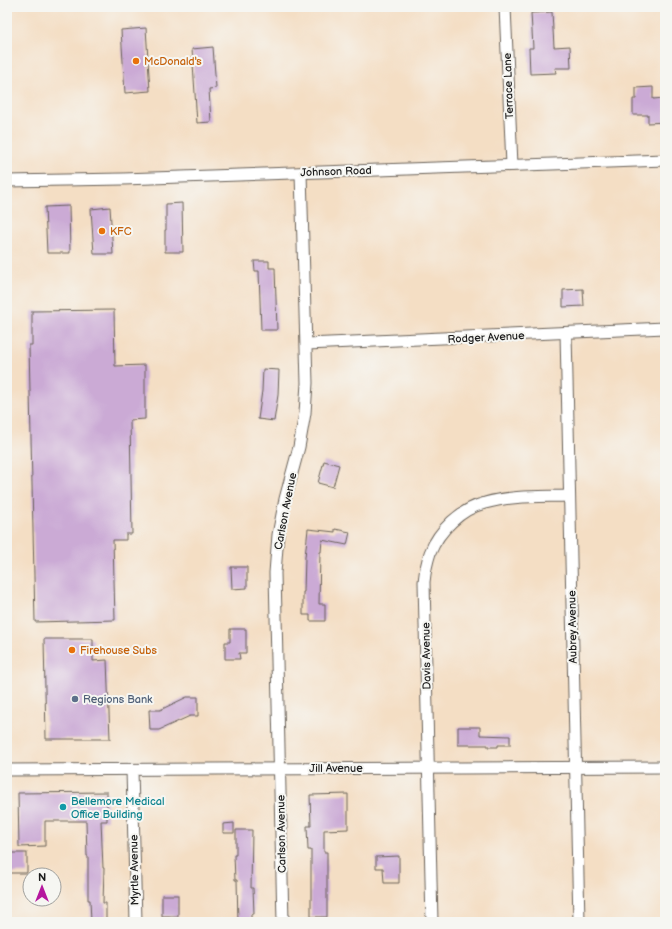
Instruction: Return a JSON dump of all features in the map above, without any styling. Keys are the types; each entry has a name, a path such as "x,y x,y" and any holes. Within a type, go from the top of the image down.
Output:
{"street":[{"name":"Terrace Lane","path":"505,7 512,165"},
{"name":"Johnson Road","path":"7,182 665,160"},
{"name":"Carlson Avenue","path":"283,922 275,573 285,500 299,447 305,413 307,383 301,173"},
{"name":"Rodger Avenue","path":"307,344 665,328"},
{"name":"Aubrey Avenue","path":"566,333 579,922"},
{"name":"Davis Avenue","path":"432,922 424,582 426,565 431,551 446,527 457,517 472,508 484,503 508,498 569,496"},
{"name":"Jill Avenue","path":"7,770 665,767"},
{"name":"Myrtle Avenue","path":"132,770 136,922"}],"building":[{"path":"552,12 554,47 570,46 571,68 555,68 556,73 530,74 529,48 533,48 531,13"},
{"name":"McDonald's","path":"146,28 150,91 125,93 121,30"},
{"path":"213,47 216,88 209,89 211,122 197,123 192,49"},
{"path":"653,87 653,99 665,98 665,122 648,123 648,115 633,115 633,99 636,99 636,88"},
{"path":"182,203 183,252 165,252 166,204"},
{"path":"69,206 70,253 47,253 45,207"},
{"name":"KFC","path":"110,207 113,254 94,254 91,209"},
{"path":"254,261 269,261 269,268 275,268 277,330 261,330 259,271 255,271"},
{"path":"583,289 584,306 563,307 563,290"},
{"path":"114,310 115,366 145,365 145,419 130,420 132,534 126,534 126,540 113,540 115,620 35,622 29,345 32,345 32,311"},
{"path":"263,369 279,370 278,395 274,421 258,419"},
{"path":"324,461 339,465 333,487 318,483"},
{"path":"308,529 335,532 335,529 350,532 347,545 322,540 320,552 319,604 325,604 325,621 310,621 310,615 303,615 305,557"},
{"path":"231,567 247,567 247,588 232,589"},
{"path":"230,629 246,629 246,653 239,653 240,659 225,659 225,642 230,642"},
{"path":"44,639 93,639 93,661 107,660 110,739 46,739"},
{"path":"187,697 198,697 198,716 190,716 159,730 150,730 149,710 160,710"},
{"path":"458,727 480,727 480,735 510,736 510,745 488,747 488,745 458,745"},
{"name":"Bellemore Medical Office Building","path":"107,792 107,821 101,821 104,868 103,903 106,903 106,922 91,922 90,900 88,900 86,821 45,821 45,846 19,847 18,793"},
{"path":"348,794 348,829 324,830 324,852 327,852 327,917 311,917 311,850 308,850 307,826 311,826 310,795"},
{"path":"234,823 234,833 223,833 223,824"},
{"path":"236,830 252,830 251,888 253,888 254,914 251,914 251,922 238,922 237,880 235,880 234,855 236,855"},
{"path":"7,853 27,853 27,867 22,867 22,873 7,873"},
{"path":"399,856 399,883 384,883 383,868 376,868 376,857"},
{"path":"162,895 178,895 178,916 162,916"}],"place":[{"name":"McDonald's","path":"136,61"},
{"name":"KFC","path":"102,231"},
{"name":"Firehouse Subs","path":"72,650"},
{"name":"Regions Bank","path":"75,699"},
{"name":"Bellemore Medical Office Building","path":"63,807"}]}
